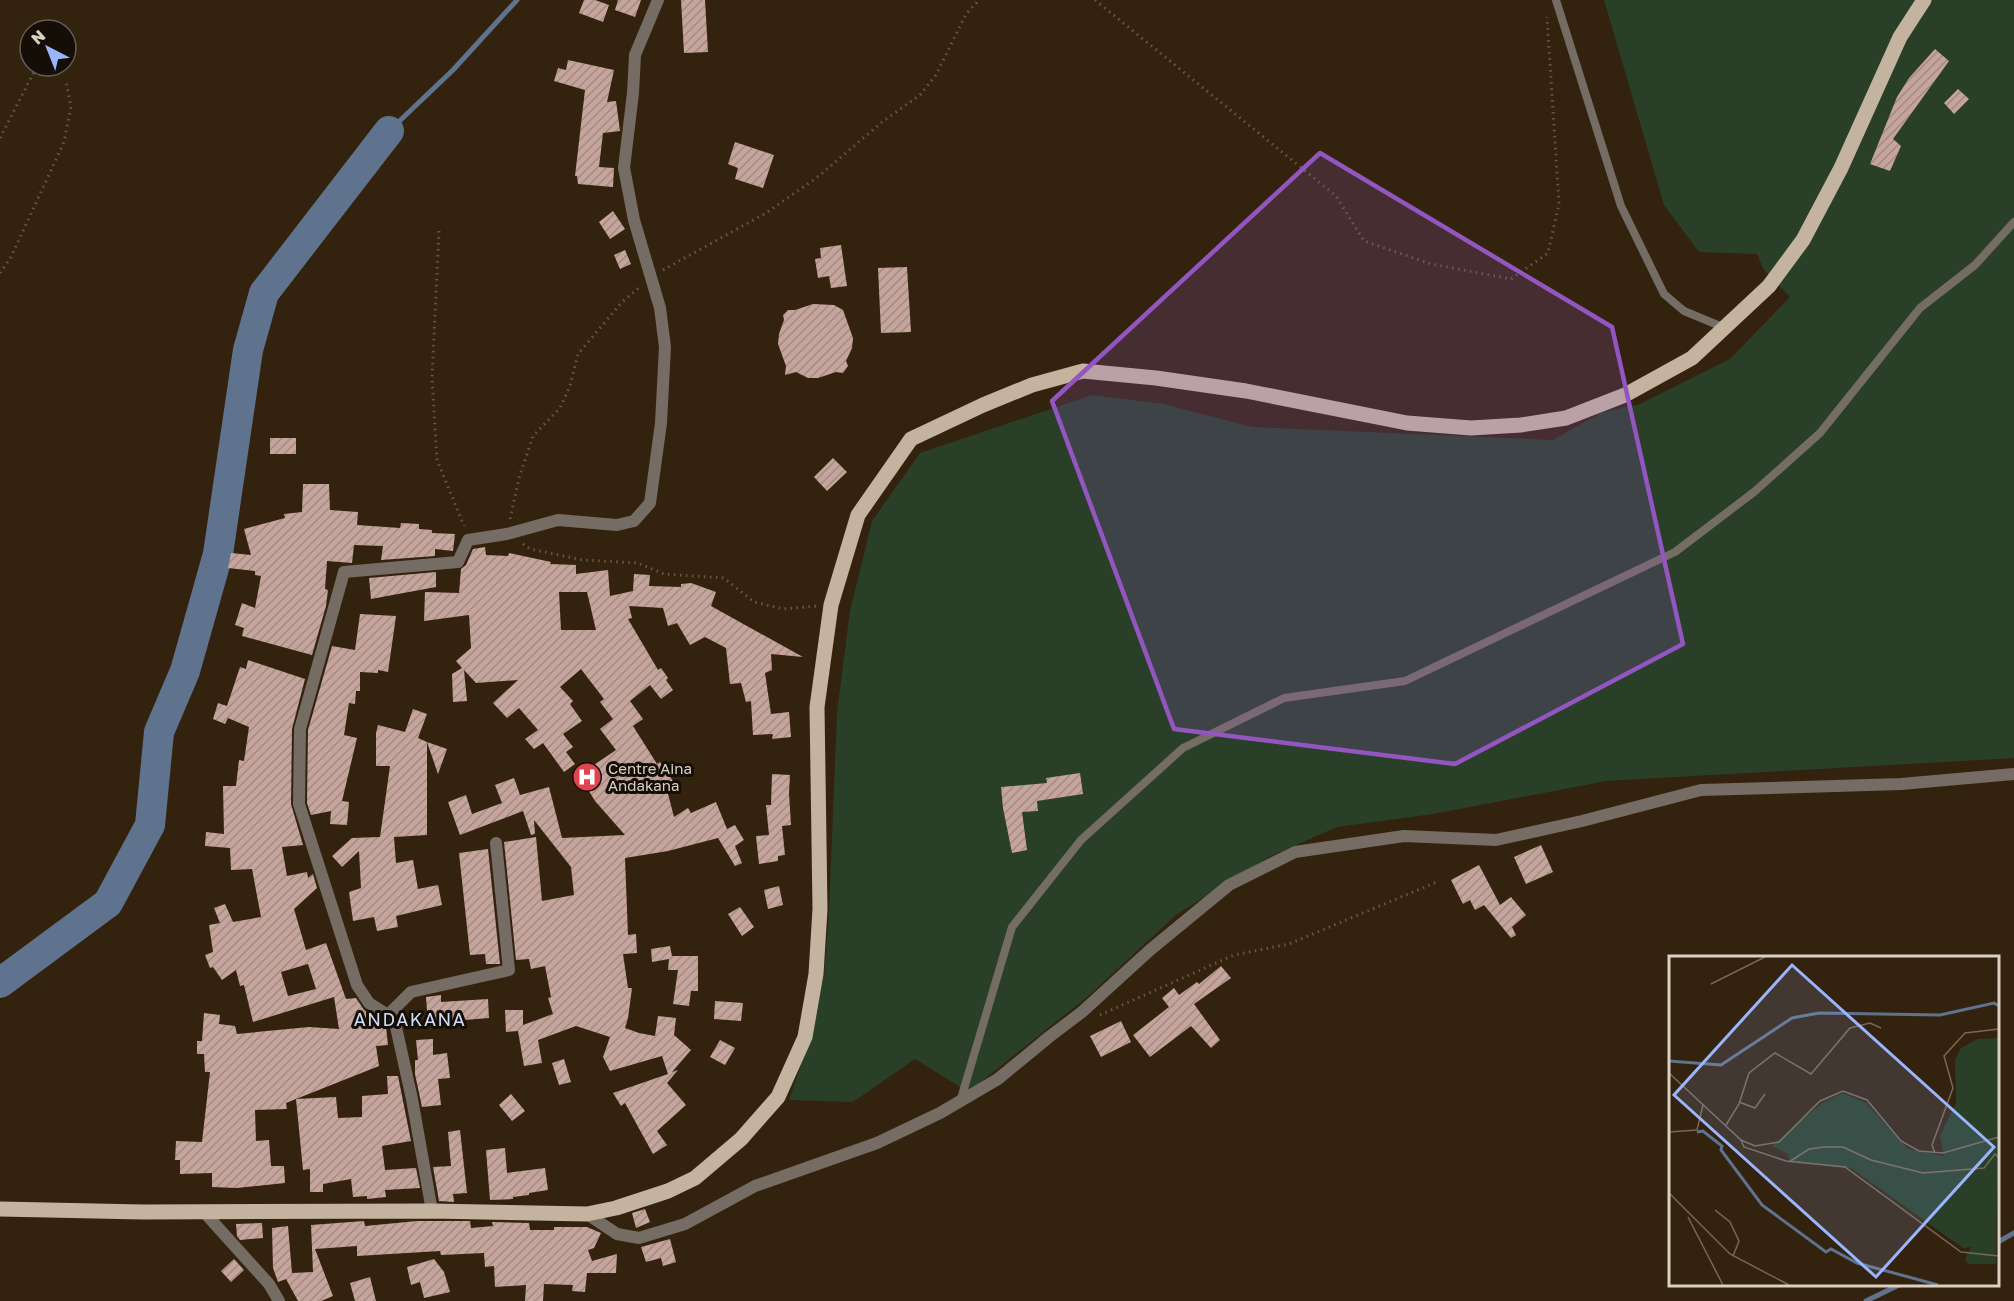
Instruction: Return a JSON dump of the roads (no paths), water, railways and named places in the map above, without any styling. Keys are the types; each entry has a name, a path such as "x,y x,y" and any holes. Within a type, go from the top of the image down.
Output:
{"main road":[{"path":"0,1209 204,1212 432,1210 587,1214 616,1208 668,1191 695,1178 741,1139 778,1097 805,1037 816,974 820,909 817,707 831,605 858,515 911,439 1032,385 1083,371 1155,378 1246,391 1407,423 1471,428 1521,425 1566,418 1625,395 1692,358 1769,286 1803,240 1841,168 1900,37 1924,0"}],"street":[{"path":"432,1210 396,1027 388,1015 369,1003 357,985 299,804 300,729 344,572 458,562 468,540 507,534 558,520 617,525 634,521 650,503 661,423 665,347 660,308 634,220 624,168 635,55 658,0"},
{"path":"587,1214 617,1234 639,1238 684,1224 754,1186 877,1143 940,1113 998,1079 1082,1012 1150,950 1228,885 1295,852 1404,836 1496,840 1582,821 1701,790 1901,784 2014,774"},
{"path":"388,1015 411,992 509,970 496,843"},
{"path":"204,1212 268,1284 279,1301"}],"lane":[{"path":"1556,0 1621,206 1664,294 1684,311 1726,328"},
{"path":"960,1102 1012,927 1082,840 1183,748 1284,698 1405,681 1675,552 1754,492 1820,432 1920,308 1975,265 2014,222"}],"waterway":[{"path":"389,131 453,70 517,0"},
{"path":"0,983 108,903 150,825 159,732 185,671 218,554 248,350 264,293 389,131"},
{"path":"1999,1241 2014,1233"},
{"path":"1866,1301 1897,1286"}],"place":[{"name":"Centre Aina Andakana","path":"587,777"}],"district":[{"name":"ANDAKANA","path":"410,1019"}]}
